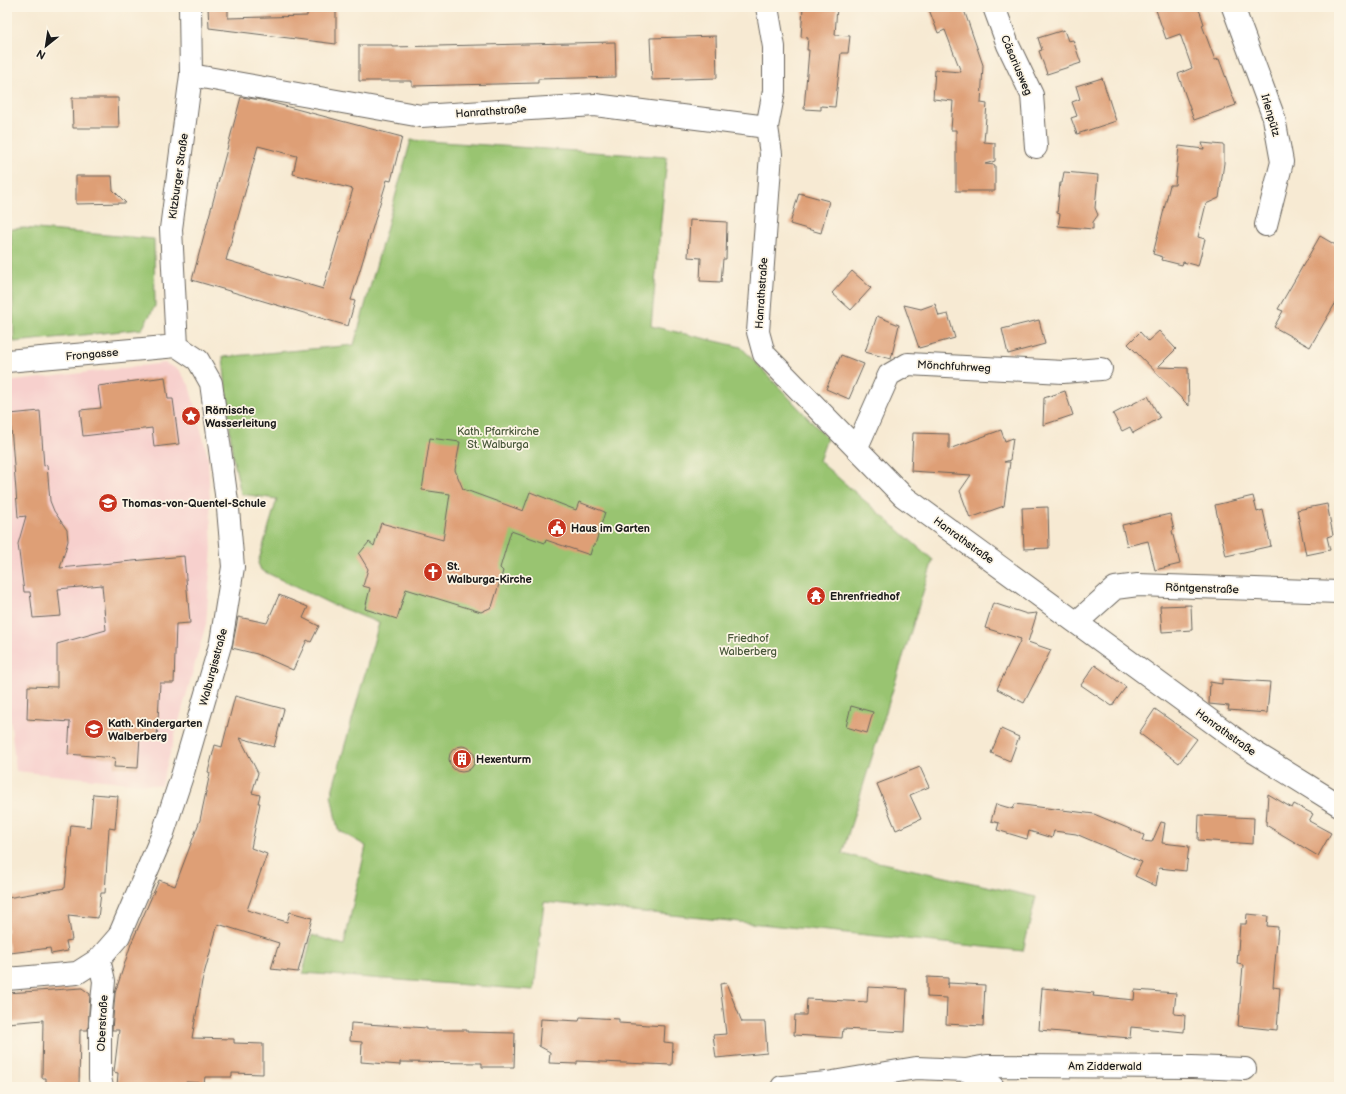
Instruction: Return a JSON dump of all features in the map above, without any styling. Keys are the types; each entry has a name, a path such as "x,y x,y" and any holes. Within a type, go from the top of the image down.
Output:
{"street":[{"name":"Kitzburger Straße","path":"177,346 171,229 191,75 190,7"},
{"path":"767,7 774,47 774,83 767,127"},
{"name":"Cäsariusweg","path":"994,7 1008,45 1032,95 1036,148"},
{"name":"Irlenpütz","path":"1233,7 1274,118 1282,162 1266,226"},
{"name":"Hanrathstraße","path":"191,75 421,116 595,105 767,127 771,154 758,332 764,354 823,415 856,446 903,496 1077,622 1249,750 1339,805"},
{"name":"Frongasse","path":"7,361 177,346"},
{"name":"Walburgisstraße","path":"7,979 77,973 99,959 119,936 162,836 182,776 221,642 233,567 228,509 211,383 198,360 177,346"},
{"name":"Mönchfuhrweg","path":"856,446 889,375 908,364 1063,372 1101,369"},
{"name":"Röntgenstraße","path":"1077,622 1115,588 1138,585 1339,592"},
{"name":"Oberstraße","path":"99,959 104,981 100,1023 100,1078 102,1087"},
{"name":"Am Zidderwald","path":"782,1087 827,1083 916,1068 966,1070 987,1066 1192,1066 1245,1069"},
{"path":"966,1070 993,1087"}],"shaded area":[{"name":"Thomas-von-Quentel-Schule","path":"165,363 179,370 189,385 208,457 212,549 206,624 161,786 16,771 7,688 7,382"}],"green space":[{"path":"411,140 667,157 651,326 741,347 827,438 819,461 933,560 842,854 1036,897 1023,951 544,902 534,990 303,973 312,935 344,945 366,846 338,830 331,795 379,623 329,603 261,570 258,563 277,499 241,494 232,452 223,357 354,345"},
{"path":"24,228 154,239 155,306 142,329 14,342 11,229"}],"building":[{"path":"208,7 228,7 228,18 307,16 307,7 336,7 336,44 209,28"},
{"path":"803,7 837,7 835,35 850,36 848,53 841,53 835,107 821,106 821,110 804,109 809,50 807,50 808,38 801,37"},
{"path":"928,7 963,7 983,65 981,103 987,104 984,142 995,143 995,161 985,164 995,165 995,191 956,191 956,130 951,130 953,101 933,99 935,70 961,72 945,30 938,33"},
{"path":"1155,7 1196,7 1200,12 1204,24 1202,25 1215,60 1219,59 1236,105 1194,120 1178,74 1192,68 1180,34 1166,39"},
{"path":"1064,30 1068,41 1073,40 1081,63 1047,74 1039,51 1042,50 1038,38"},
{"path":"716,36 717,78 652,80 650,38"},
{"path":"615,42 616,77 538,79 538,83 412,86 412,81 359,81 359,45 392,45 392,47"},
{"path":"1102,78 1116,121 1077,134 1071,118 1077,116 1072,102 1080,99 1076,86"},
{"path":"241,97 262,100 402,137 391,181 387,180 351,300 355,301 348,326 192,280","holes":["258,146 297,156 293,174 353,189 323,289 226,260"]},
{"path":"72,98 118,98 119,128 73,128"},
{"path":"1202,143 1224,145 1224,163 1219,198 1206,204 1198,237 1205,239 1198,266 1183,262 1182,265 1162,260 1163,257 1153,254 1170,185 1175,185 1179,146 1204,149"},
{"path":"1064,172 1098,175 1095,208 1098,215 1093,222 1093,229 1058,226 1060,214 1057,213 1060,183 1062,183"},
{"path":"76,176 112,176 113,190 126,203 76,204"},
{"path":"799,193 829,201 821,233 790,224"},
{"path":"690,220 727,222 726,259 723,259 721,282 700,281 701,258 688,257"},
{"path":"1320,236 1339,247 1339,297 1310,347 1274,327 1283,311 1278,309"},
{"path":"852,271 871,288 851,310 832,293"},
{"path":"935,304 939,316 948,314 955,338 919,348 904,305 921,309"},
{"path":"877,316 899,325 891,359 865,352"},
{"path":"1039,320 1045,344 1008,354 1002,329"},
{"path":"1159,331 1176,349 1158,367 1188,368 1189,406 1128,344 1140,332 1148,341"},
{"path":"841,355 864,364 849,399 826,389"},
{"path":"165,377 168,399 173,399 179,444 154,447 152,428 83,436 80,410 101,408 98,386"},
{"path":"1065,391 1073,415 1043,425 1044,398"},
{"path":"1148,396 1160,418 1133,433 1130,427 1122,431 1113,414"},
{"path":"40,411 44,466 47,465 50,501 54,511 67,530 68,541 60,568 184,556 190,623 176,624 174,683 160,683 157,738 140,736 138,768 114,767 115,758 68,754 70,722 27,719 28,686 57,687 57,644 106,630 102,585 58,589 61,616 33,618 30,592 24,592 18,544 26,516 18,517 10,414"},
{"path":"1001,430 1005,441 1013,438 1010,460 1004,462 1010,462 1004,506 970,518 960,491 971,475 911,471 913,433 949,434 949,449"},
{"path":"430,438 460,442 455,470 463,489 523,511 530,492 576,510 579,502 605,512 595,545 593,545 590,555 546,540 545,543 511,531 500,568 503,571 492,607 481,612 406,589 397,619 365,609 370,588 363,586 368,569 359,554 369,542 374,546 381,523 443,540 450,494 422,490"},
{"path":"1253,496 1257,512 1263,510 1271,546 1226,556 1215,505"},
{"path":"1327,504 1333,535 1327,537 1330,550 1306,555 1297,510"},
{"path":"1048,507 1049,548 1024,549 1022,508"},
{"path":"1170,514 1174,530 1172,531 1180,564 1155,570 1148,541 1127,546 1122,525"},
{"path":"279,595 308,607 303,618 319,626 311,642 307,640 293,670 257,654 232,648 238,617 267,623"},
{"path":"993,603 1027,614 1037,613 1028,642 1051,650 1024,703 997,689 1021,639 985,628"},
{"path":"1191,605 1192,630 1162,632 1160,606"},
{"path":"1095,665 1126,687 1112,706 1081,685"},
{"path":"1222,679 1270,682 1267,713 1228,710 1229,706 1209,704 1210,682 1222,684"},
{"path":"235,696 284,709 274,747 240,738 258,773 252,793 260,795 258,803 260,803 251,848 267,854 247,910 287,922 290,912 312,918 298,972 271,969 279,943 218,924 202,981 192,1038 234,1039 234,1043 263,1044 263,1074 232,1073 232,1077 205,1077 204,1083 186,1082 186,1087 117,1087 118,1073 114,1072 119,1030 112,1030 115,993 131,944 159,880 175,886 200,820 210,773 208,772 215,745 222,747"},
{"path":"851,706 873,712 867,733 846,727"},
{"path":"1155,709 1197,739 1179,763 1139,733"},
{"path":"1001,729 1019,737 1010,761 991,753"},
{"name":"Hexenturm","path":"462,746 471,750 475,759 471,768 462,772 453,768 449,759 453,750"},
{"path":"920,767 929,787 910,795 921,819 896,830 877,784"},
{"path":"93,794 118,796 115,829 109,828 105,893 101,893 98,918 68,915 72,940 66,941 68,951 51,954 50,948 10,953 7,939 7,898 65,888 71,825 90,827"},
{"path":"1268,794 1292,808 1294,804 1313,814 1309,821 1331,833 1318,856 1266,825"},
{"path":"996,804 1013,809 1015,804 1094,814 1144,835 1142,841 1152,842 1161,822 1165,823 1162,843 1189,846 1186,871 1159,868 1156,886 1135,876 1142,862 1076,834 1054,831 1052,838 1029,831 1027,839 997,830 999,823 991,821"},
{"path":"1199,815 1254,818 1253,844 1198,840"},
{"path":"1247,914 1268,916 1267,926 1278,927 1273,987 1280,988 1277,1030 1238,1026 1243,965 1237,964 1240,924 1246,924"},
{"path":"927,977 948,978 948,983 985,985 983,1026 946,1024 947,998 927,997"},
{"path":"726,983 742,1022 765,1022 767,1053 716,1058 713,1035 726,1034 720,984"},
{"path":"868,987 907,989 905,1032 843,1029 842,1038 794,1035 795,1015 806,1015 807,999 867,1002"},
{"path":"82,988 90,994 88,1030 80,1030 79,1087 46,1087 46,1078 42,1078 43,1020 7,1023 7,993"},
{"path":"1042,988 1094,993 1093,996 1134,1000 1135,990 1176,993 1174,1014 1185,1015 1184,1032 1131,1027 1130,1038 1039,1030"},
{"path":"580,1017 619,1019 619,1023 665,1026 664,1042 673,1043 672,1065 577,1061 577,1064 549,1063 550,1052 539,1046 541,1019 579,1021"},
{"path":"351,1023 427,1028 427,1030 467,1030 467,1032 515,1033 514,1067 482,1067 482,1063 400,1062 400,1065 361,1062 362,1042 350,1041"}],"place":[{"name":"Römische Wasserleitung","path":"191,416"},
{"name":"Thomas-von-Quentel-Schule","path":"108,503"},
{"name":"Haus im Garten","path":"557,528"},
{"name":"St. Walburga-Kirche","path":"433,572"},
{"name":"Ehrenfriedhof","path":"816,596"},
{"name":"Kath. Kindergarten Walberberg","path":"94,729"},
{"name":"Hexenturm","path":"462,759"}],"park label":[{"name":"Kath. Pfarrkirche St. Walburga","path":"498,437"},
{"name":"Friedhof Walberberg","path":"748,644"}]}
